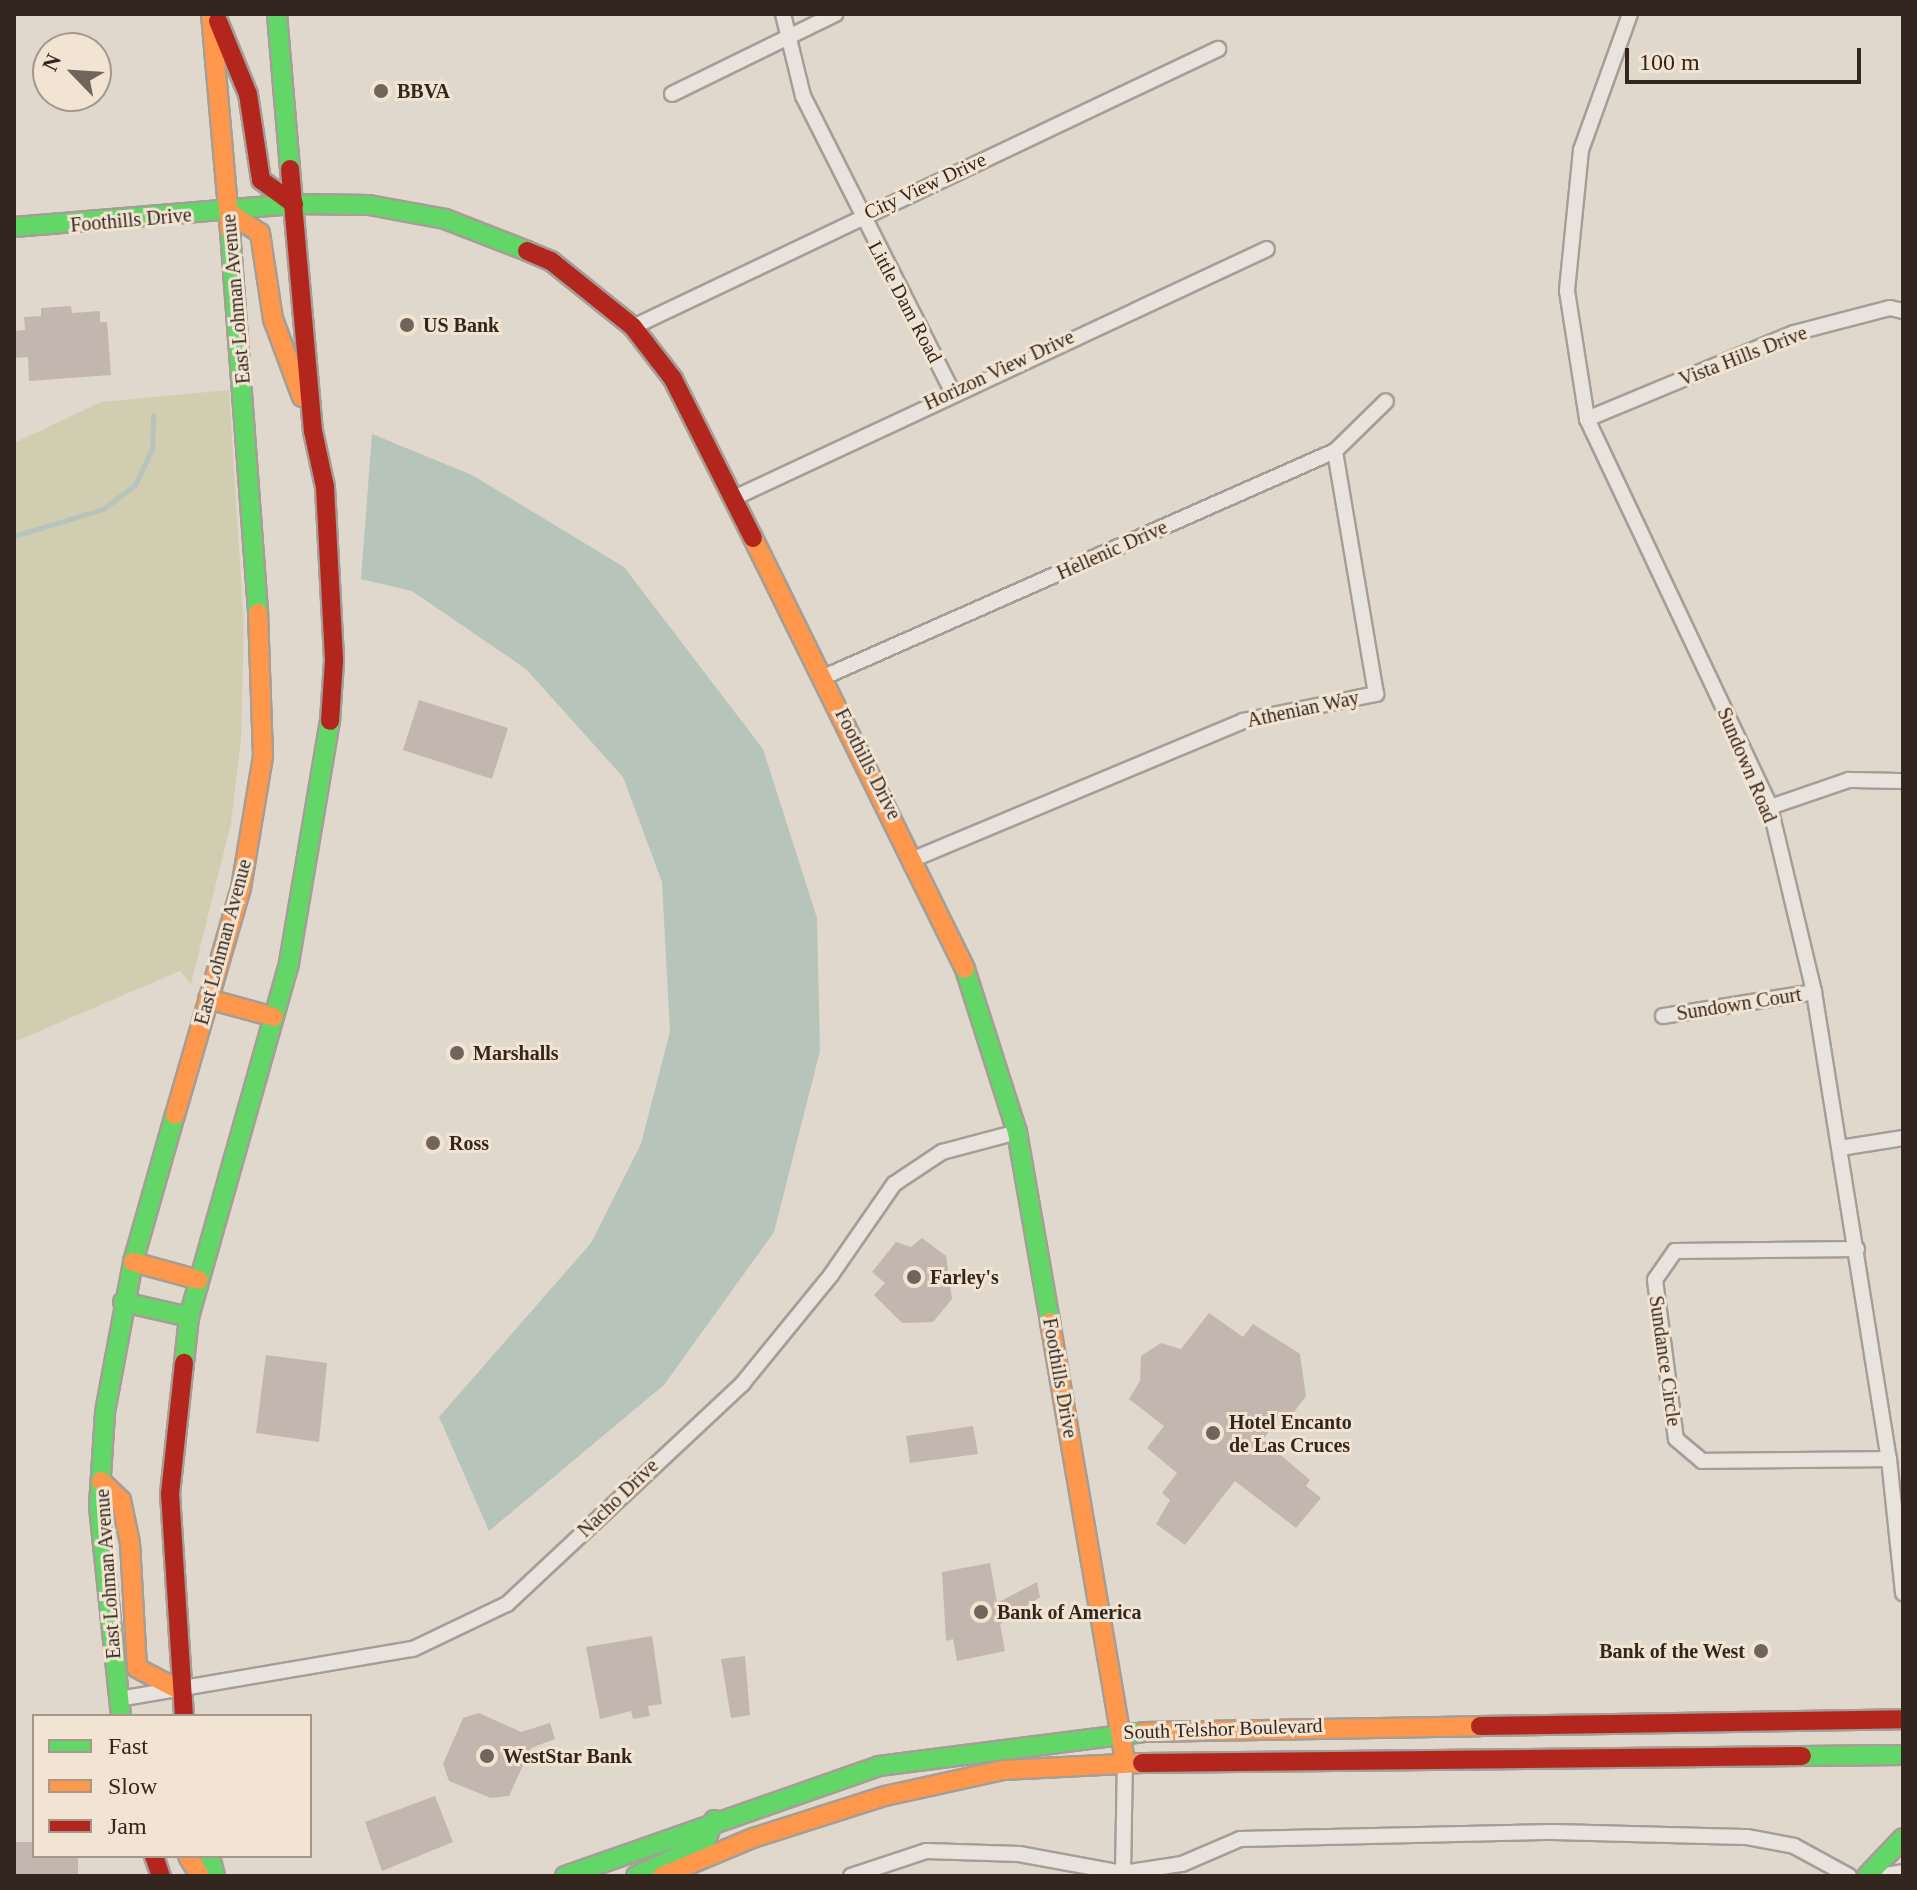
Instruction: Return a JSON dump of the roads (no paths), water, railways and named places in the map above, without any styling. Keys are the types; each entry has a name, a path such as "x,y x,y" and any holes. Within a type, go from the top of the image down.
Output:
{"main road":[{"path":"213,14 248,94 261,180 294,204"},
{"name":"East Lohman Avenue","path":"120,1708 101,1481 123,1302 241,888 263,756 256,539 213,14"},
{"path":"184,1714 179,1690 170,1494 189,1317 274,1017 328,764 331,582 325,487 313,431 277,14"},
{"name":"Foothills Drive","path":"14,227 228,212 294,204 369,205 445,219 551,261 633,327 673,379 957,944 1017,1132 1125,1763"},
{"path":"228,212 261,235 273,319 313,431"},
{"path":"208,999 274,1017"},
{"path":"133,1262 199,1280"},
{"path":"123,1302 189,1317"},
{"path":"101,1481 121,1500 130,1543 137,1668 179,1690"},
{"name":"South Telshor Boulevard","path":"565,1876 714,1820 894,1762 1122,1732 1903,1719"},
{"name":"South Telshor Boulevard","path":"662,1876 753,1838 885,1796 1003,1770 1125,1763 1903,1755"},
{"path":"636,1876 704,1844 714,1820"},
{"path":"1867,1876 1903,1838"},
{"path":"189,1858 200,1876"}],"street":[{"name":"Little Dam Road","path":"783,14 793,34 803,96 860,216 952,391"},
{"path":"672,94 835,14"},
{"name":"Sundown Road","path":"1630,14 1581,150 1567,291 1587,419 1770,807 1814,992 1889,1459 1903,1593"},
{"name":"City View Drive","path":"633,327 860,216 1218,49"},
{"name":"Horizon View Drive","path":"734,498 952,391 1267,249"},
{"name":"Vista Hills Drive","path":"1587,419 1794,333 1890,308 1903,311"},
{"name":"Hellenic Drive","path":"824,677 1335,451 1386,401"},
{"name":"Athenian Way","path":"916,858 1243,721 1376,694 1335,451"},
{"path":"1770,807 1849,780 1903,781"},
{"name":"Sundown Court","path":"1663,1016 1814,992"},
{"name":"Nacho Drive","path":"120,1708 179,1690 413,1649 507,1604 743,1383 831,1275 894,1184 942,1152 1017,1132"},
{"path":"1840,1148 1903,1138"},
{"name":"Sundance Circle","path":"1857,1249 1675,1251 1655,1280 1676,1439 1702,1461 1889,1459"},
{"name":"Foothills Drive","path":"1123,1873 1125,1763"},
{"path":"851,1876 926,1851 1019,1854 1123,1873 1182,1864 1240,1839 1670,1832 1794,1846 1849,1876"},
{"path":"1879,1876 1903,1872"}],"waterway":[{"path":"14,536 103,509 135,485 152,449 153,415"}],"place":[{"name":"BBVA","path":"381,91"},
{"name":"US Bank","path":"407,325"},
{"name":"Marshalls","path":"457,1053"},
{"name":"Ross","path":"433,1143"},
{"name":"Farley's","path":"914,1277"},
{"name":"Hotel Encanto de Las Cruces","path":"1213,1433"},
{"name":"Bank of America","path":"981,1612"},
{"name":"Bank of the West","path":"1761,1651"},
{"name":"WestStar Bank","path":"487,1756"}]}
